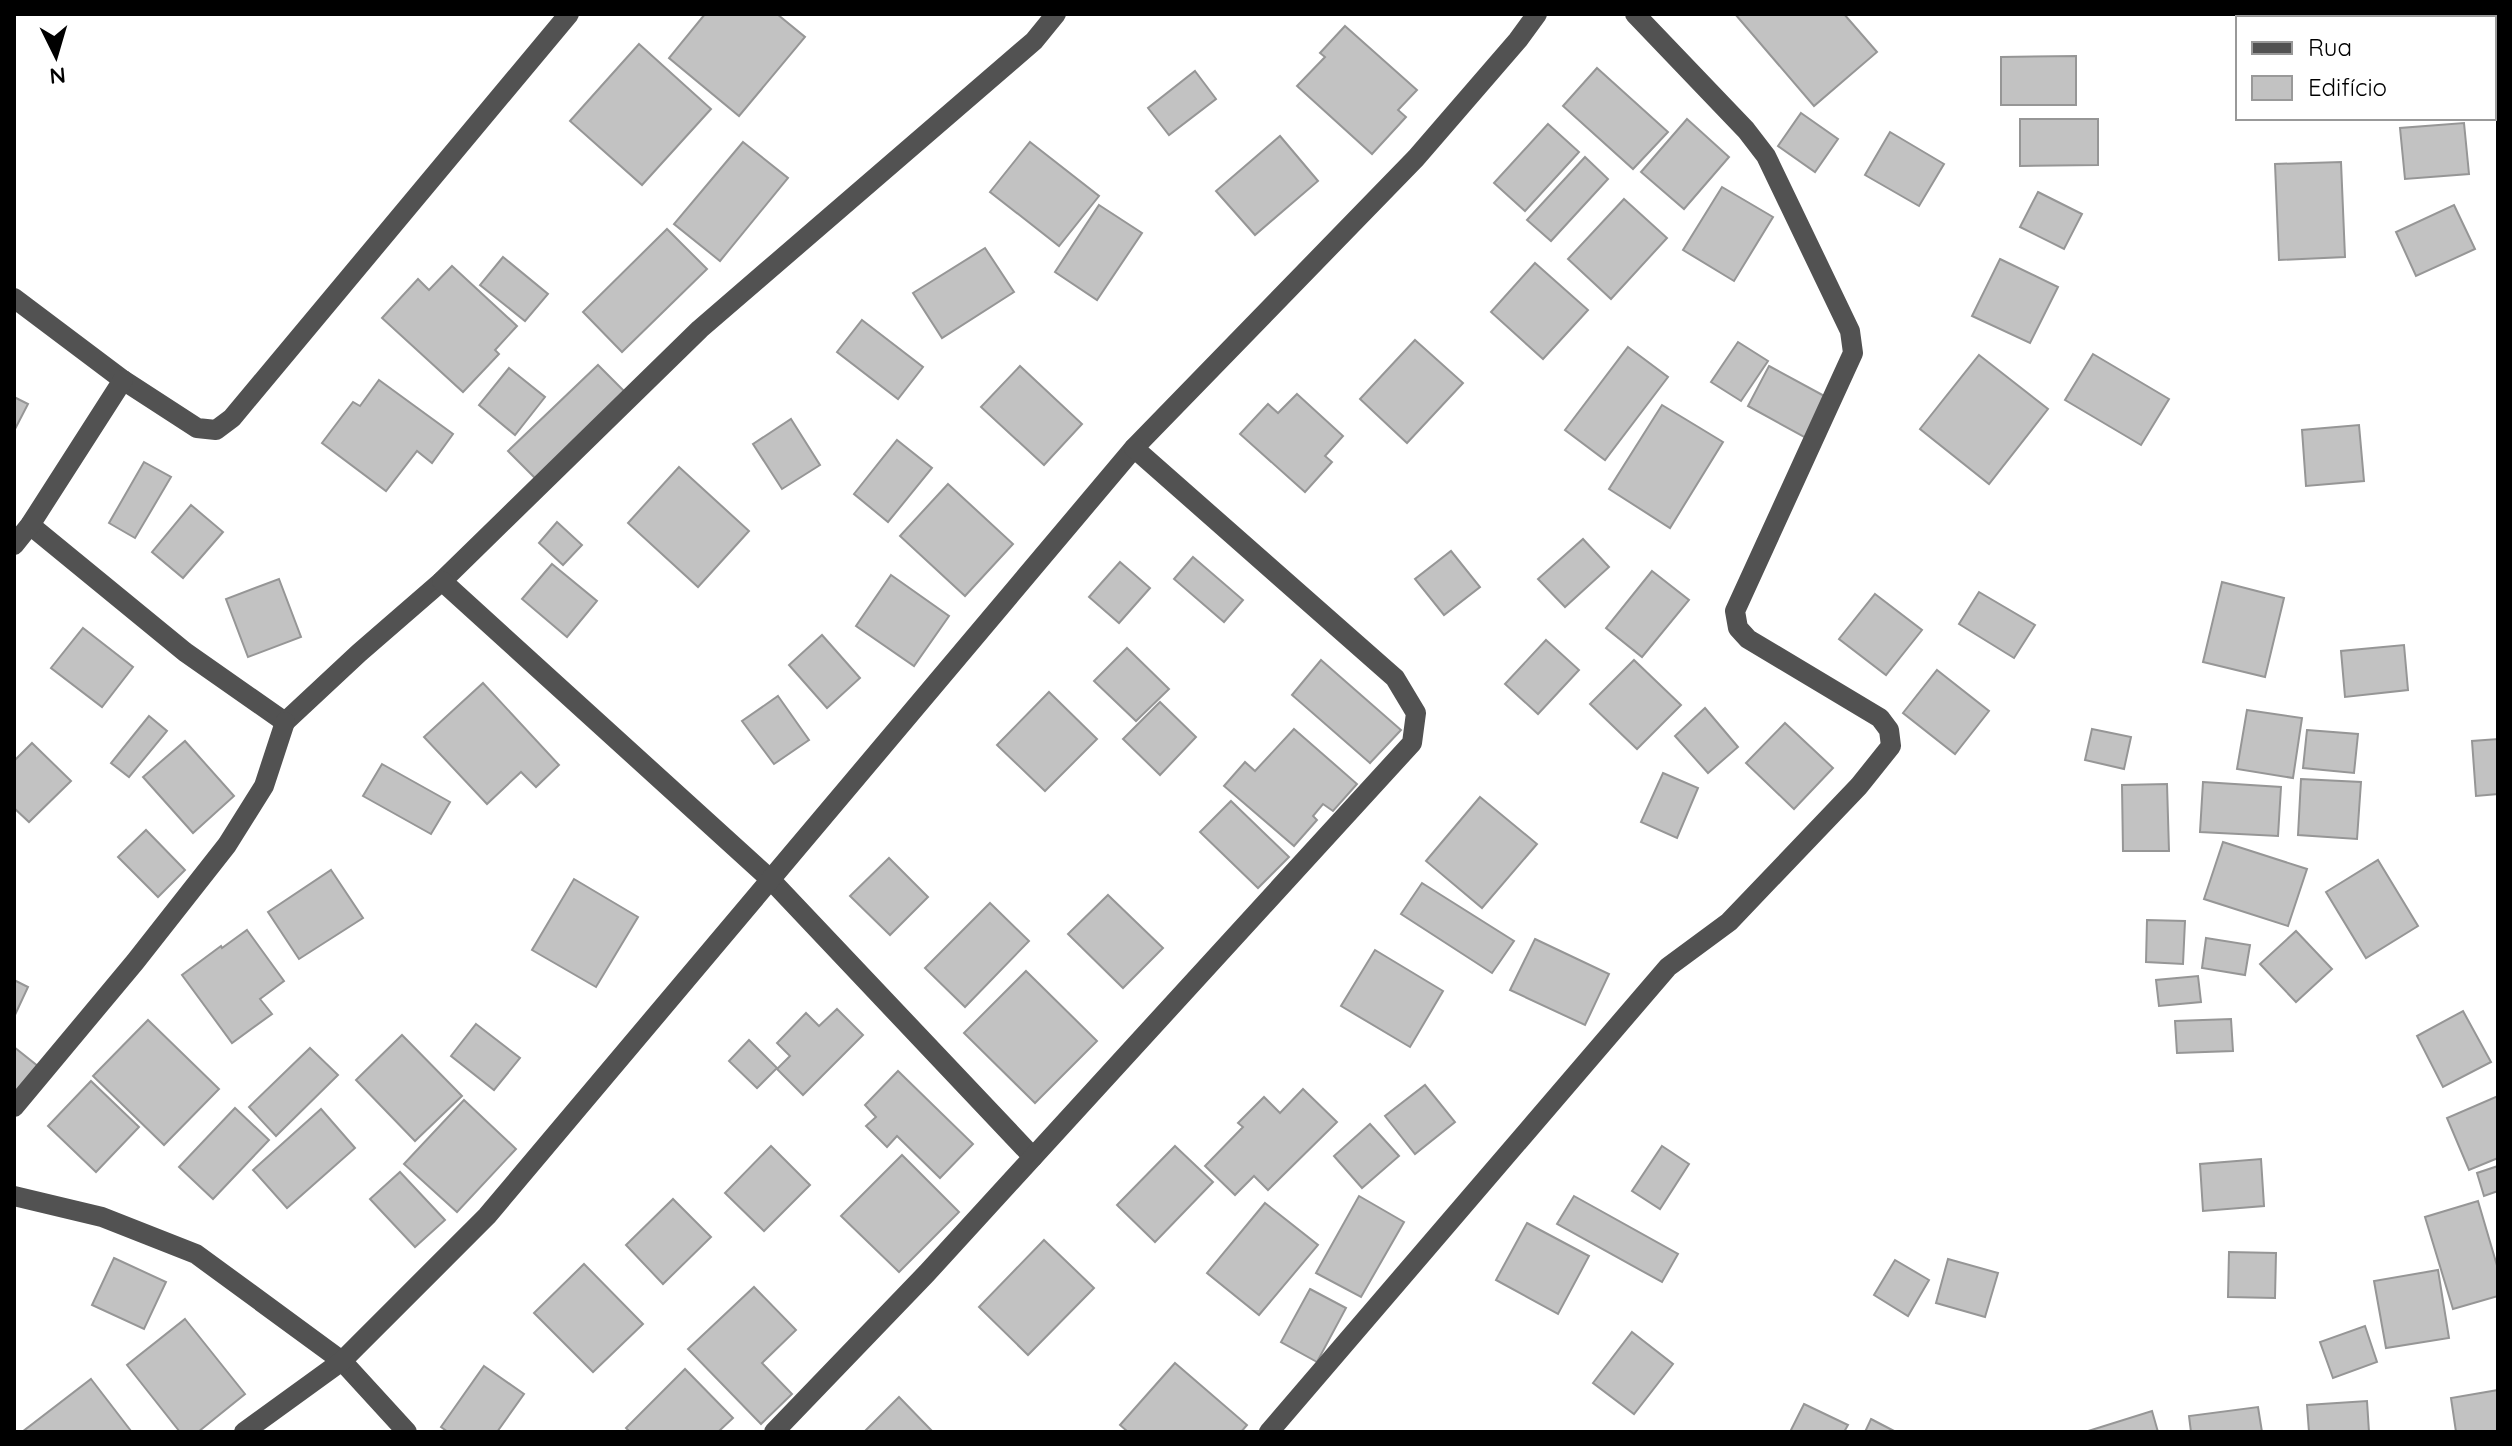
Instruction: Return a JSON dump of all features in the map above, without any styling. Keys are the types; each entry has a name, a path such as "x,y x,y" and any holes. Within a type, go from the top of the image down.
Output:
{"street":[{"path":"14,298 123,380 197,428 216,430 232,418 569,14"},
{"path":"14,1107 135,962 227,845 264,786 285,722 442,581 700,329 1034,41 1056,14"},
{"path":"244,1432 342,1361 487,1216 1134,448 1416,158 1537,14"},
{"path":"1269,1432 1668,967 1729,922 1859,786 1891,746 1889,730 1880,718 1748,639 1738,628 1735,611 1853,353 1850,331 1766,156 1746,130 1635,14"},
{"path":"14,545 123,380"},
{"path":"774,1432 927,1273 1412,743 1416,713 1395,678 1134,448"},
{"path":"30,525 185,652 285,722"},
{"path":"442,581 770,879 1033,1157"},
{"path":"14,1196 102,1217 196,1254 342,1361 407,1432"}],"building":[{"path":"705,14 777,14 805,37 739,116 669,58"},
{"path":"1735,14 1844,14 1877,52 1814,106"},
{"path":"1345,26 1417,90 1398,110 1406,117 1372,154 1297,86 1325,57 1320,53"},
{"path":"639,44 711,109 642,185 570,121"},
{"path":"2076,56 2076,105 2001,105 2001,57"},
{"path":"1597,68 1668,132 1633,169 1563,106"},
{"path":"1195,71 1216,99 1169,135 1148,108"},
{"path":"1801,113 1838,139 1815,172 1778,146"},
{"path":"1687,119 1729,157 1684,209 1641,172"},
{"path":"2020,119 2098,119 2098,165 2020,166"},
{"path":"2464,123 2469,174 2405,179 2400,128"},
{"path":"1548,124 1579,152 1525,211 1494,183"},
{"path":"1890,132 1944,164 1919,206 1865,175"},
{"path":"1280,136 1318,181 1255,235 1216,191"},
{"path":"743,142 788,178 720,261 674,224"},
{"path":"1030,142 1099,196 1059,246 990,192"},
{"path":"1585,157 1608,179 1551,241 1527,220"},
{"path":"2341,162 2345,257 2279,260 2275,164"},
{"path":"1722,187 1773,217 1734,281 1683,250"},
{"path":"2038,192 2082,214 2064,249 2020,227"},
{"path":"1624,199 1667,238 1611,299 1568,259"},
{"path":"1099,205 1142,233 1097,300 1055,272"},
{"path":"2454,205 2475,249 2416,276 2396,232"},
{"path":"667,229 707,269 622,352 583,312"},
{"path":"985,248 1014,292 942,338 913,293"},
{"path":"503,257 548,294 525,321 480,285"},
{"path":"2000,259 2058,287 2030,343 1972,316"},
{"path":"1535,263 1588,310 1543,359 1491,312"},
{"path":"452,266 517,326 495,350 499,354 463,392 382,318 418,279 429,290"},
{"path":"862,320 923,367 898,399 837,352"},
{"path":"1415,340 1463,383 1407,443 1360,399"},
{"path":"1738,342 1768,361 1741,401 1711,382"},
{"path":"1628,347 1668,377 1605,460 1565,430"},
{"path":"2093,354 2169,399 2141,445 2065,400"},
{"path":"1979,355 2048,409 1989,484 1920,429"},
{"path":"598,365 626,393 536,479 508,451"},
{"path":"1020,366 1082,424 1044,465 981,407"},
{"path":"1769,366 1828,398 1806,438 1748,406"},
{"path":"509,368 545,397 515,435 479,405"},
{"path":"379,380 453,434 432,463 417,451 386,491 322,443 353,402 360,406"},
{"path":"1297,394 1343,436 1325,456 1332,462 1305,492 1240,434 1268,404 1278,413"},
{"path":"14,397 28,404 14,431"},
{"path":"1662,405 1723,442 1670,528 1609,489"},
{"path":"791,419 820,465 782,489 753,444"},
{"path":"2359,425 2364,481 2306,486 2302,430"},
{"path":"897,440 932,468 888,522 854,494"},
{"path":"144,462 171,477 135,538 109,523"},
{"path":"679,467 749,531 698,587 628,523"},
{"path":"948,484 1013,544 965,596 900,536"},
{"path":"191,505 223,532 183,578 152,552"},
{"path":"557,522 582,545 563,565 539,543"},
{"path":"1583,539 1609,567 1565,607 1538,579"},
{"path":"1451,551 1480,587 1444,615 1415,579"},
{"path":"1193,557 1243,600 1224,622 1174,579"},
{"path":"1120,562 1150,588 1119,623 1089,597"},
{"path":"552,564 597,601 567,637 522,599"},
{"path":"1652,571 1689,600 1642,657 1606,628"},
{"path":"891,575 949,616 914,666 856,626"},
{"path":"279,579 301,637 248,657 226,599"},
{"path":"2222,582 2284,598 2265,677 2203,662"},
{"path":"1979,592 2035,625 2014,658 1959,624"},
{"path":"1875,594 1922,630 1886,675 1839,639"},
{"path":"83,628 133,667 102,707 51,668"},
{"path":"822,635 860,678 827,708 789,665"},
{"path":"1546,640 1579,670 1538,714 1505,684"},
{"path":"2404,645 2408,690 2345,697 2341,651"},
{"path":"1127,648 1169,689 1136,721 1094,681"},
{"path":"1321,660 1401,730 1370,763 1292,695"},
{"path":"1634,660 1681,705 1637,749 1590,704"},
{"path":"1937,670 1989,711 1955,754 1903,713"},
{"path":"483,683 559,765 536,787 521,772 487,804 424,737"},
{"path":"1049,692 1097,739 1045,791 997,745"},
{"path":"778,696 809,740 774,764 742,721"},
{"path":"1160,702 1196,737 1160,775 1123,739"},
{"path":"1705,708 1738,747 1708,773 1675,736"},
{"path":"2247,710 2302,718 2293,778 2237,769"},
{"path":"149,716 167,731 129,777 111,763"},
{"path":"1785,723 1833,768 1794,809 1746,763"},
{"path":"1294,729 1357,784 1333,811 1323,804 1313,816 1317,820 1294,846 1224,786 1245,762 1255,771"},
{"path":"2092,729 2131,737 2124,769 2085,760"},
{"path":"2307,730 2358,734 2354,773 2303,768"},
{"path":"2498,739 2498,794 2476,796 2472,741"},
{"path":"185,741 234,796 193,833 143,777"},
{"path":"32,743 71,781 29,822 14,808 14,761"},
{"path":"382,764 450,802 431,834 363,796"},
{"path":"1663,773 1698,788 1677,838 1641,822"},
{"path":"2301,779 2361,782 2357,839 2298,835"},
{"path":"2203,782 2281,787 2278,836 2200,832"},
{"path":"2167,784 2169,851 2123,851 2122,785"},
{"path":"1480,797 1537,844 1482,908 1426,861"},
{"path":"1231,801 1289,857 1258,888 1200,832"},
{"path":"146,830 185,870 158,897 118,857"},
{"path":"2223,842 2307,869 2288,926 2204,899"},
{"path":"889,858 928,897 890,935 850,896"},
{"path":"2378,860 2418,926 2366,958 2326,892"},
{"path":"331,870 363,918 299,959 268,912"},
{"path":"574,879 638,917 596,987 532,950"},
{"path":"1422,883 1514,941 1492,973 1401,914"},
{"path":"1108,895 1163,948 1123,988 1068,934"},
{"path":"990,903 1029,941 965,1007 925,968"},
{"path":"2147,920 2185,921 2183,964 2146,962"},
{"path":"247,930 284,981 260,999 272,1014 232,1043 182,975"},
{"path":"2296,931 2332,969 2296,1002 2260,964"},
{"path":"2206,938 2250,945 2245,975 2202,968"},
{"path":"1535,939 1609,974 1585,1025 1510,990"},
{"path":"1375,950 1443,991 1410,1047 1341,1006"},
{"path":"1026,971 1097,1041 1035,1103 964,1033"},
{"path":"2198,976 2201,1002 2159,1006 2156,980"},
{"path":"14,980 28,987 14,1017"},
{"path":"837,1009 863,1035 803,1095 777,1069 790,1056 777,1043 806,1013 819,1026"},
{"path":"2463,1011 2491,1062 2443,1087 2417,1036"},
{"path":"2231,1019 2233,1051 2177,1053 2175,1021"},
{"path":"148,1020 219,1089 164,1145 93,1076"},
{"path":"476,1024 520,1058 494,1090 451,1056"},
{"path":"402,1035 462,1096 415,1141 356,1080"},
{"path":"749,1040 777,1068 757,1088 729,1061"},
{"path":"14,1047 39,1067 18,1093 14,1090"},
{"path":"310,1048 338,1075 276,1136 249,1107"},
{"path":"898,1071 973,1144 940,1178 897,1136 887,1147 866,1126 876,1117 865,1105"},
{"path":"91,1081 139,1127 96,1172 48,1126"},
{"path":"1425,1085 1455,1122 1415,1154 1385,1116"},
{"path":"1303,1089 1337,1122 1268,1190 1254,1176 1235,1195 1205,1166 1243,1127 1238,1123 1264,1097 1280,1113"},
{"path":"2498,1096 2498,1158 2469,1170 2447,1118"},
{"path":"464,1100 516,1149 457,1212 404,1164"},
{"path":"235,1108 269,1140 213,1199 179,1167"},
{"path":"321,1109 355,1148 287,1208 253,1170"},
{"path":"1370,1124 1399,1156 1362,1188 1334,1156"},
{"path":"771,1146 810,1185 764,1231 725,1193"},
{"path":"1175,1146 1213,1182 1155,1242 1117,1205"},
{"path":"1662,1146 1689,1164 1660,1209 1632,1191"},
{"path":"902,1155 959,1212 899,1272 841,1216"},
{"path":"2261,1159 2264,1206 2203,1211 2200,1164"},
{"path":"2498,1166 2498,1191 2484,1196 2477,1173"},
{"path":"400,1172 445,1220 415,1247 370,1199"},
{"path":"1359,1196 1404,1222 1361,1297 1316,1273"},
{"path":"1574,1196 1678,1254 1662,1282 1557,1224"},
{"path":"673,1199 711,1237 663,1284 626,1245"},
{"path":"2478,1201 2498,1269 2498,1296 2453,1309 2425,1217"},
{"path":"1265,1203 1318,1245 1259,1315 1207,1273"},
{"path":"1527,1223 1589,1256 1558,1314 1496,1280"},
{"path":"1044,1240 1094,1288 1028,1355 979,1307"},
{"path":"2229,1252 2276,1253 2275,1298 2228,1297"},
{"path":"114,1258 166,1282 144,1329 92,1305"},
{"path":"1948,1259 1998,1273 1985,1317 1936,1303"},
{"path":"1895,1260 1929,1280 1908,1316 1874,1295"},
{"path":"584,1264 643,1324 593,1372 534,1313"},
{"path":"2438,1270 2449,1338 2386,1348 2374,1281"},
{"path":"754,1287 796,1330 762,1363 792,1394 761,1424 688,1349"},
{"path":"1310,1289 1346,1308 1317,1362 1281,1342"},
{"path":"185,1319 245,1394 198,1432 180,1432 127,1365"},
{"path":"2365,1326 2377,1362 2333,1378 2320,1342"},
{"path":"1632,1332 1673,1364 1634,1414 1593,1383"},
{"path":"1175,1363 1247,1425 1241,1432 1128,1432 1120,1425"},
{"path":"484,1366 524,1394 497,1432 448,1432 441,1427"},
{"path":"685,1369 733,1418 718,1432 630,1432 626,1428"},
{"path":"91,1379 131,1431 22,1432"},
{"path":"2498,1390 2498,1432 2456,1432 2451,1398"},
{"path":"899,1397 933,1432 864,1432"},
{"path":"2367,1401 2369,1432 2309,1432 2307,1405"},
{"path":"1804,1404 1848,1425 1844,1432 1790,1432"},
{"path":"2258,1407 2262,1432 2191,1432 2189,1416"},
{"path":"2152,1411 2158,1432 2085,1432"},
{"path":"1871,1419 1896,1432 1865,1432"}]}
